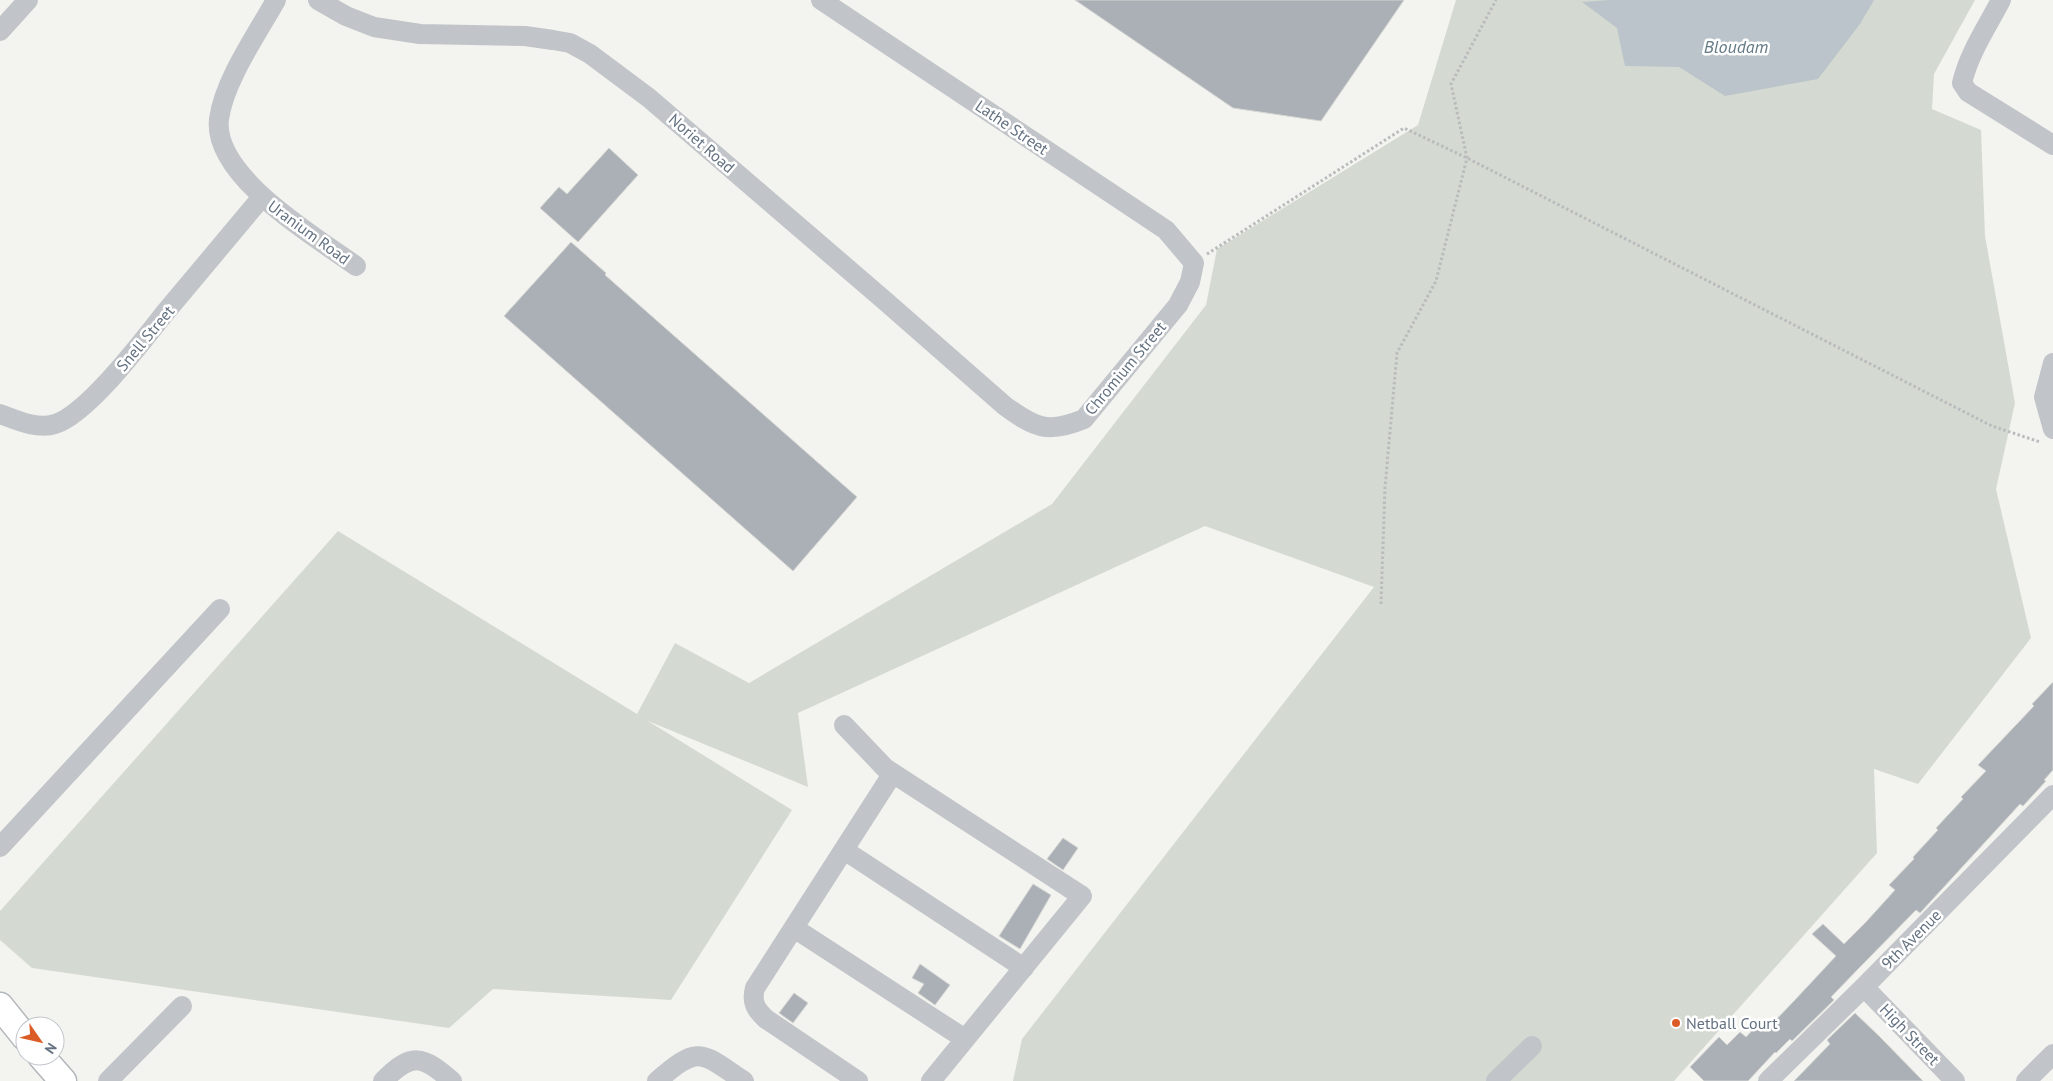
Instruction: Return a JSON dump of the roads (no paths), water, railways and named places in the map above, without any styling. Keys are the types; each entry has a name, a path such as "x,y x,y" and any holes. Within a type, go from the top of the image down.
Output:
{"main road":[{"path":"0,1006 15,1025"},
{"path":"50,1066 63,1081"}],"street":[{"path":"0,32 28,0"},
{"name":"Uranium Road","path":"276,0 231,81 219,120 219,134 231,163 262,197 356,266"},
{"name":"Noriet Road","path":"318,0 346,16 374,28 420,34 525,36 570,43 590,54 649,98 1005,406 1025,421"},
{"name":"Lathe Street","path":"821,0 1166,230 1194,263"},
{"path":"2001,0 1973,53 1962,83 1968,92 2053,145"},
{"name":"Snell Street","path":"0,414 18,421 42,426 55,424 70,417 87,403 115,373 262,197"},
{"name":"Chromium Street","path":"1025,421 1048,429 1066,426 1084,419 1178,305 1190,282 1194,263"},
{"path":"2050,437 2044,397 2053,363"},
{"path":"0,847 220,609"},
{"path":"844,725 885,768 1082,896 931,1081"},
{"path":"858,1081 766,1019 759,1012 752,997 755,988 893,773"},
{"name":"9th Avenue","path":"1768,1081 2050,803"},
{"path":"844,850 1024,968"},
{"path":"794,928 965,1039"},
{"name":"High Street","path":"1864,987 1955,1081"},
{"path":"108,1081 182,1006"},
{"path":"1496,1081 1532,1046"},
{"path":"2026,1081 2053,1054"},
{"path":"657,1081 678,1063 694,1055 708,1057 744,1081"},
{"path":"383,1081 405,1062 415,1059 431,1065 452,1081"}],"water":[{"name":"Bloudam","path":"1609,0 1874,0 1860,24 1818,79 1725,96 1679,67 1625,66 1617,28 1582,2"}],"place":[{"name":"Netball Court","path":"1676,1023"}]}
